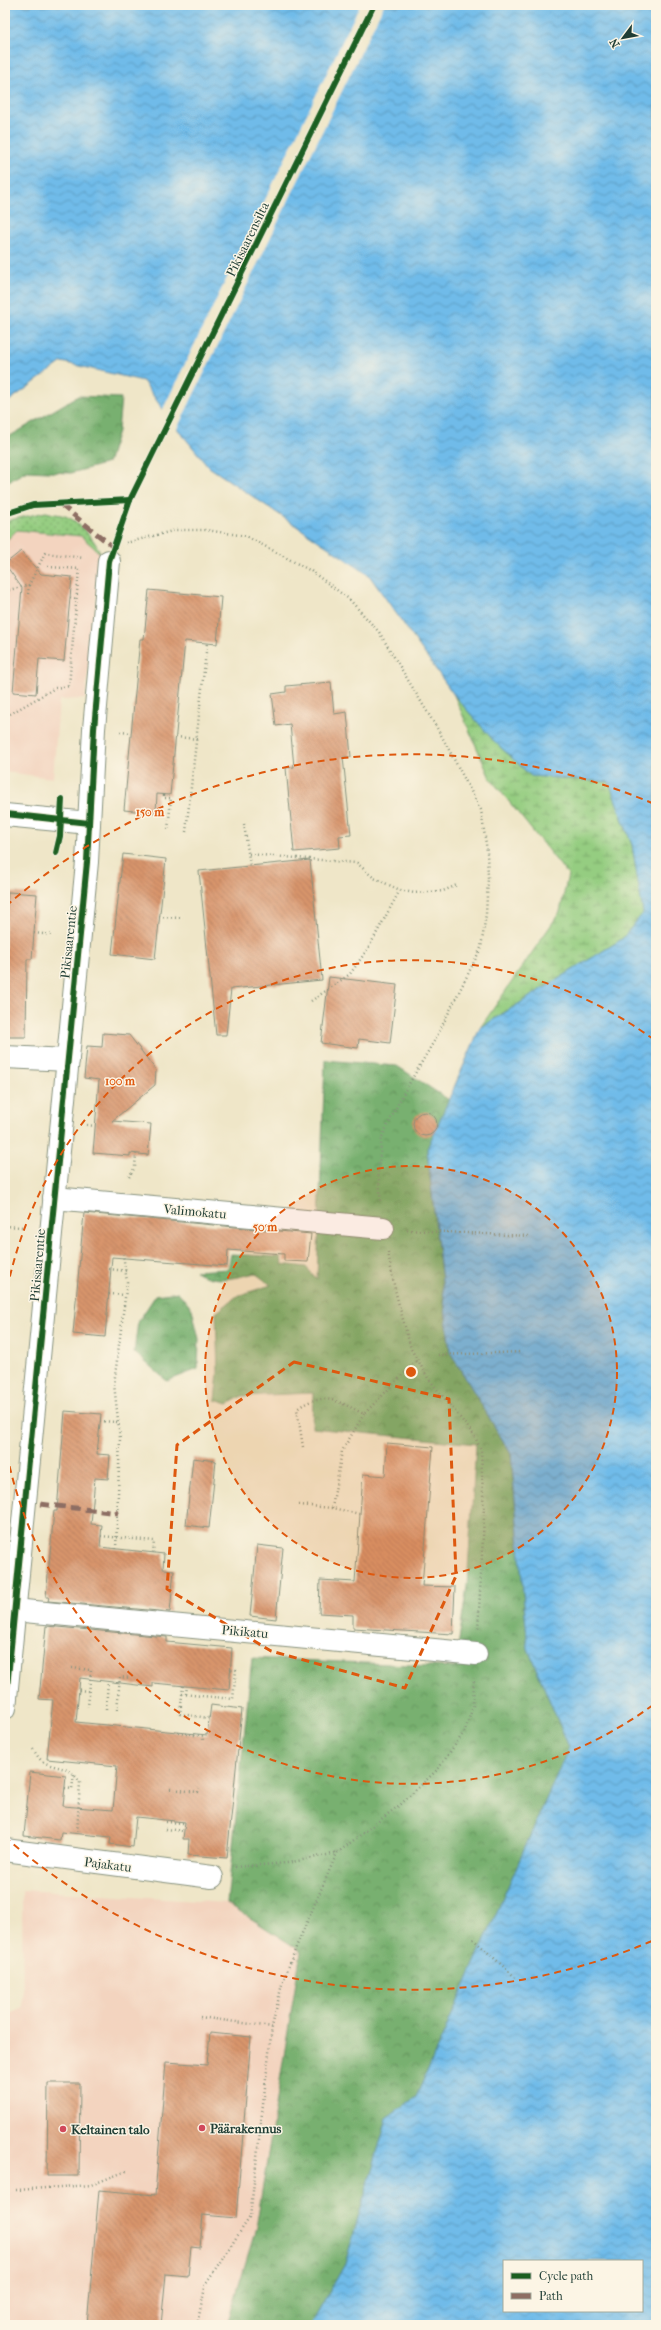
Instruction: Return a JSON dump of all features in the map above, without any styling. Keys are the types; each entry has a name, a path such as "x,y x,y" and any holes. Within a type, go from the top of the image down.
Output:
{"street":[{"name":"Pikisaarentie","path":"5,1708 68,1060 89,824 98,687 110,554"},
{"path":"5,814 89,824"},
{"path":"5,1057 68,1060"},
{"name":"Valimokatu","path":"54,1198 383,1228"},
{"name":"Pikikatu","path":"14,1610 476,1654"},
{"name":"Pajakatu","path":"5,1850 212,1877"}],"path":[{"path":"5,514 33,505 131,497 127,507"},
{"path":"28,594 28,585 45,554 110,554 176,530 206,530 246,536 311,571 349,599 379,632 440,733 481,810 487,851 488,878 486,914 480,948 436,1038 403,1094 382,1137 378,1171 383,1228 395,1290 411,1349 440,1395 474,1435 481,1450 484,1517 481,1598 473,1706 465,1731 438,1769 401,1804 337,1853 287,1863 235,1867 212,1877"},
{"path":"48,567 79,569 69,686"},
{"path":"5,591 28,585"},
{"path":"70,598 77,599"},
{"path":"186,832 198,739 207,643"},
{"path":"10,714 55,688 69,686 98,687"},
{"path":"176,737 198,739"},
{"path":"164,795 164,798 171,798 168,830"},
{"path":"244,824 250,866"},
{"path":"249,854 357,863 374,878 400,890 428,893 443,891 457,885"},
{"path":"311,1001 350,974 369,947 400,890"},
{"path":"159,917 183,918"},
{"path":"34,933 53,935"},
{"path":"129,1177 135,1167 136,1154"},
{"path":"5,1226 24,1227"},
{"path":"426,1231 528,1236"},
{"path":"116,1549 120,1438 117,1422 114,1384 127,1282 123,1254"},
{"path":"109,1269 126,1271"},
{"path":"109,1294 125,1295"},
{"path":"438,1355 521,1352"},
{"path":"332,1508 342,1451 364,1414 417,1360"},
{"path":"303,1447 297,1409 307,1401 331,1398 364,1414"},
{"path":"100,1421 117,1422"},
{"path":"299,1505 332,1508 360,1514"},
{"path":"101,1536 154,1541 153,1553"},
{"path":"72,1668 91,1670 88,1707"},
{"path":"182,1694 233,1699 236,1670 230,1670"},
{"path":"117,1710 120,1677 130,1678"},
{"path":"106,1709 108,1681"},
{"path":"183,1686 180,1714 209,1718"},
{"path":"186,1694 187,1686"},
{"path":"79,1690 89,1691"},
{"path":"178,1733 203,1736 203,1740"},
{"path":"33,1749 42,1761 63,1767 74,1773 80,1782 75,1828 76,1833 82,1842 80,1860"},
{"path":"65,1788 72,1788 74,1773"},
{"path":"170,1789 198,1792 199,1788"},
{"path":"166,1822 184,1823"},
{"path":"165,1829 184,1831"},
{"path":"197,2325 206,2283 250,2217 272,2027 287,1971 337,1853"},
{"path":"473,1939 515,1977"},
{"path":"200,2017 272,2027"},
{"path":"16,2190 91,2186 129,2170"}],"highlighted area":[{"path":"294,1362 449,1399 456,1576 405,1688 271,1651 167,1589 177,1445"}],"shaded area":[{"path":"17,530 81,536 101,554 85,699 59,700 53,778 5,772 5,542"},
{"path":"22,1890 227,1903 301,1951 256,2228 227,2325 5,2325 5,2016 23,2008"}],"green space":[{"path":"78,396 121,398 118,431 108,463 71,473 27,471 5,483 5,439"},
{"path":"46,512 71,518 91,537 101,554 81,536 17,530 5,542 5,524 10,520"},
{"path":"454,695 494,741 531,776 609,782 632,845 644,913 622,939 480,1028 560,912 568,875 490,778"},
{"path":"325,1060 397,1066 449,1100 427,1149 450,1352 511,1454 528,1649 569,1747 416,2097 387,2118 345,2264 311,2325 227,2325 256,2228 301,1951 227,1903 252,1658 455,1667 467,1586 476,1444 312,1428 313,1393 242,1396 228,1404 215,1400 218,1372 216,1313 237,1296 271,1285 255,1273 232,1278 217,1279 209,1278 195,1271 228,1269 231,1254 281,1257 282,1264 306,1267 317,1279"},
{"path":"178,1292 192,1309 199,1339 198,1369 167,1381 134,1352 138,1322 156,1295"}],"water":[{"path":"5,5 656,5 656,2325 311,2325 345,2264 387,2118 416,2097 569,1747 528,1649 511,1454 450,1352 427,1149 480,1028 622,939 643,913 632,845 609,782 531,776 494,741 454,695 369,575 209,467 171,421 143,381 62,362 5,404"}],"pier":[{"path":"360,5 384,5 176,431 162,411"}],"building":[{"path":"21,551 41,574 72,577 64,661 39,659 36,694 13,692 22,588 5,564"},
{"path":"149,590 221,597 217,644 185,641 170,795 157,794 156,813 124,810 140,639 144,639"},
{"path":"331,682 334,714 347,712 351,757 343,757 351,835 339,836 340,848 294,852 286,768 294,767 290,724 276,726 272,694 286,692 286,686"},
{"path":"123,854 166,859 155,959 112,954"},
{"path":"310,860 322,980 231,989 226,1035 216,1035 199,871"},
{"path":"8,892 37,894 32,959 27,959 26,1037 5,1037 5,932"},
{"path":"329,977 397,985 390,1043 359,1039 358,1048 321,1043"},
{"path":"103,1033 129,1035 156,1070 155,1085 112,1121 151,1124 148,1155 130,1153 130,1156 93,1153 99,1080 84,1078 87,1046 102,1047"},
{"path":"425,1112 430,1113 436,1119 436,1129 430,1135 425,1136 420,1135 414,1129 413,1124 414,1119 420,1113"},
{"path":"84,1213 311,1234 308,1262 284,1261 284,1254 228,1250 227,1266 112,1257 105,1337 73,1334"},
{"path":"65,1411 101,1414 97,1454 110,1455 108,1479 95,1478 91,1524 102,1525 100,1547 164,1554 163,1569 174,1570 170,1612 48,1601 49,1597 46,1597 54,1511 57,1511"},
{"path":"387,1443 433,1447 422,1586 455,1587 453,1634 353,1628 353,1615 319,1613 320,1580 355,1582 363,1474 385,1476"},
{"path":"193,1458 216,1461 209,1528 186,1525"},
{"path":"257,1545 283,1548 276,1619 250,1616"},
{"path":"46,1626 167,1637 167,1642 232,1648 229,1690 153,1683 153,1687 80,1678 76,1722 207,1735 211,1705 242,1709 227,1858 188,1855 189,1839 183,1839 185,1822 136,1817 133,1847 110,1844 111,1837 61,1832 60,1840 24,1836 30,1772 66,1776 63,1806 113,1810 117,1766 47,1759 53,1700 39,1699"},
{"name":"Päärakennus","path":"210,2033 251,2037 236,2218 203,2215 200,2248 191,2247 188,2276 166,2274 161,2325 87,2325 99,2190 155,2195 166,2062 207,2065"},
{"name":"Keltainen talo","path":"48,2083 80,2083 79,2176 47,2176"}],"marked path":[{"path":"61,505 112,546"},
{"path":"40,1504 118,1513"}],"cycle path":[{"name":"Pikisaarensilta","path":"5,1708 87,862 94,729 109,561 130,500 374,5"},
{"path":"5,514 33,505 130,500"},
{"path":"56,853 60,836 62,799"},
{"path":"6,814 89,823"}],"place":[{"name":"Päärakennus","path":"202,2128"},
{"name":"Keltainen talo","path":"63,2129"}]}
